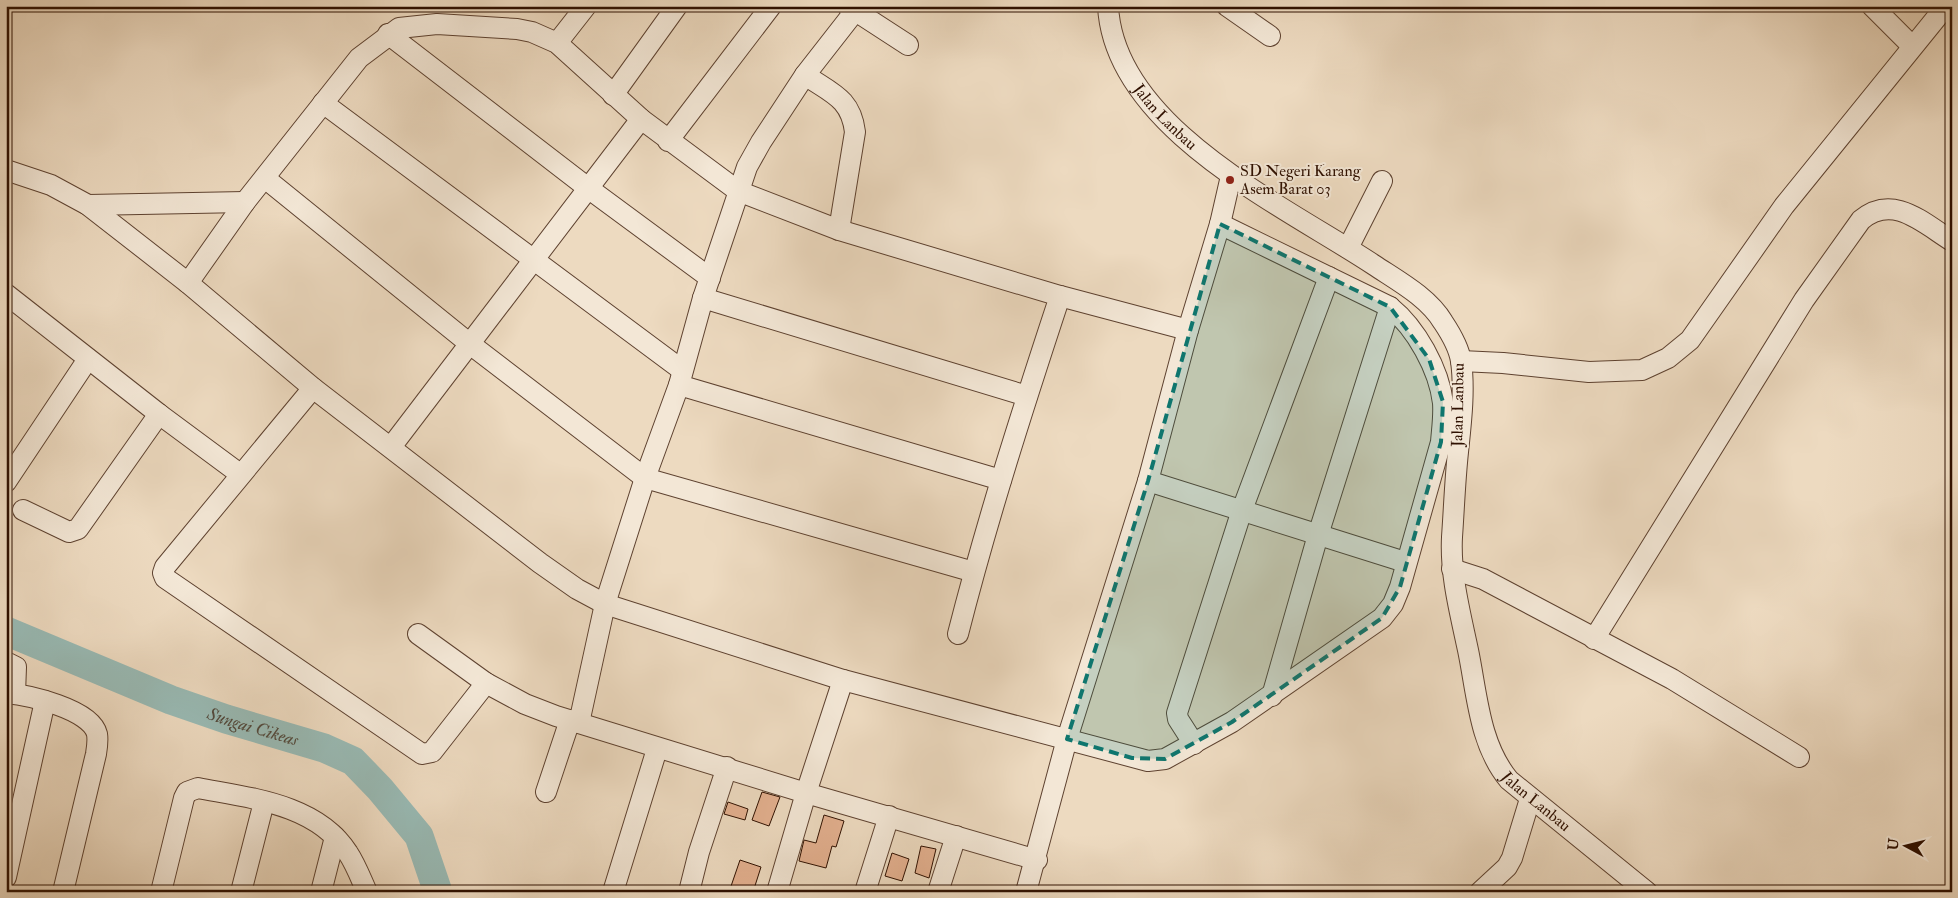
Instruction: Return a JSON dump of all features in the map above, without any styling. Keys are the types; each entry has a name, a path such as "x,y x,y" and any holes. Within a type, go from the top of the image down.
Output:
{"street":[{"path":"558,43 586,6"},
{"path":"613,94 677,6"},
{"path":"668,141 771,6"},
{"name":"Jalan Lanbau","path":"1108,6 1114,44 1120,58 1156,110 1182,136 1231,176 1348,248 1419,296 1441,318 1452,337 1461,361 1461,427 1452,569 1486,736 1500,770 1530,799 1647,892"},
{"path":"1227,6 1270,36"},
{"path":"1872,6 1912,46"},
{"path":"1461,361 1503,362 1589,372 1642,370 1668,358 1690,340 1784,206 1946,6"},
{"path":"546,792 574,722 605,604 645,478 680,377 703,298 746,167 760,142 852,9 908,45"},
{"path":"188,283 245,202 266,179 359,58 398,28 444,24 517,29 532,32 558,43 641,119 668,141 738,191 839,230 1060,296 1188,330"},
{"path":"388,34 588,188 710,278"},
{"path":"805,75 837,96 850,109 853,119 855,132 839,230"},
{"path":"323,103 533,258 680,377 1001,480"},
{"path":"391,447 533,258 641,119"},
{"path":"6,170 51,185 88,205 188,283 313,388 556,575 605,604 843,680 1148,761 1165,759 1194,744 1272,696 1382,618 1393,604 1441,442 1443,402 1429,359 1399,315 1390,307 1220,224"},
{"path":"1026,892 1036,860 1066,739 1148,481 1188,330 1220,224 1231,176"},
{"path":"266,179 470,344 645,478 974,572"},
{"path":"1348,248 1382,182"},
{"path":"88,205 245,202"},
{"path":"1594,638 1804,300 1861,220 1870,212 1881,208 1898,209 1952,241"},
{"path":"1194,744 1178,719 1178,714 1242,510 1329,276"},
{"path":"6,294 159,414 240,474"},
{"path":"958,634 974,572 1026,396 1060,296"},
{"path":"703,298 1026,396"},
{"path":"1272,696 1318,535 1390,307"},
{"path":"6,482 88,359"},
{"path":"313,388 165,567 163,573 165,578 422,754 432,752 486,683"},
{"path":"23,510 69,532 78,529 159,414"},
{"path":"1148,481 1405,562"},
{"path":"1452,569 1483,579 1672,680 1798,757"},
{"path":"418,634 486,683 525,704 574,722 657,748 727,767 806,793 1036,860"},
{"path":"6,662 16,667 11,693 68,709 92,725 97,734 96,754 63,892"},
{"path":"778,892 806,793 843,680"},
{"path":"6,877 45,701"},
{"path":"613,892 657,748"},
{"path":"689,892 699,852 727,767"},
{"path":"161,892 187,792 198,788 264,802 302,813 316,821 335,837 349,854 367,892"},
{"path":"1480,892 1507,867 1512,858 1530,799"},
{"path":"241,892 264,802"},
{"path":"865,892 889,816"},
{"path":"938,892 956,836"},
{"path":"321,892 335,837"}],"highlighted area":[{"path":"1220,224 1390,307 1429,359 1443,402 1441,442 1400,587 1382,618 1232,722 1165,759 1132,758 1067,739 1148,481"}],"building":[{"path":"762,792 780,797 769,826 752,820"},
{"path":"728,802 748,809 745,820 724,814"},
{"path":"824,815 844,821 836,847 832,846 826,868 799,861 804,840 816,843"},
{"path":"921,846 936,849 929,878 915,873"},
{"path":"892,853 909,859 902,881 885,876"},
{"path":"740,860 761,867 753,892 729,892"}],"waterway":[{"name":"Sungai Cikeas","path":"6,631 171,700 226,719 324,748 353,761 380,789 419,836 438,892"}],"place":[{"name":"SD Negeri Karang Asem Barat 03","path":"1230,180"}]}
